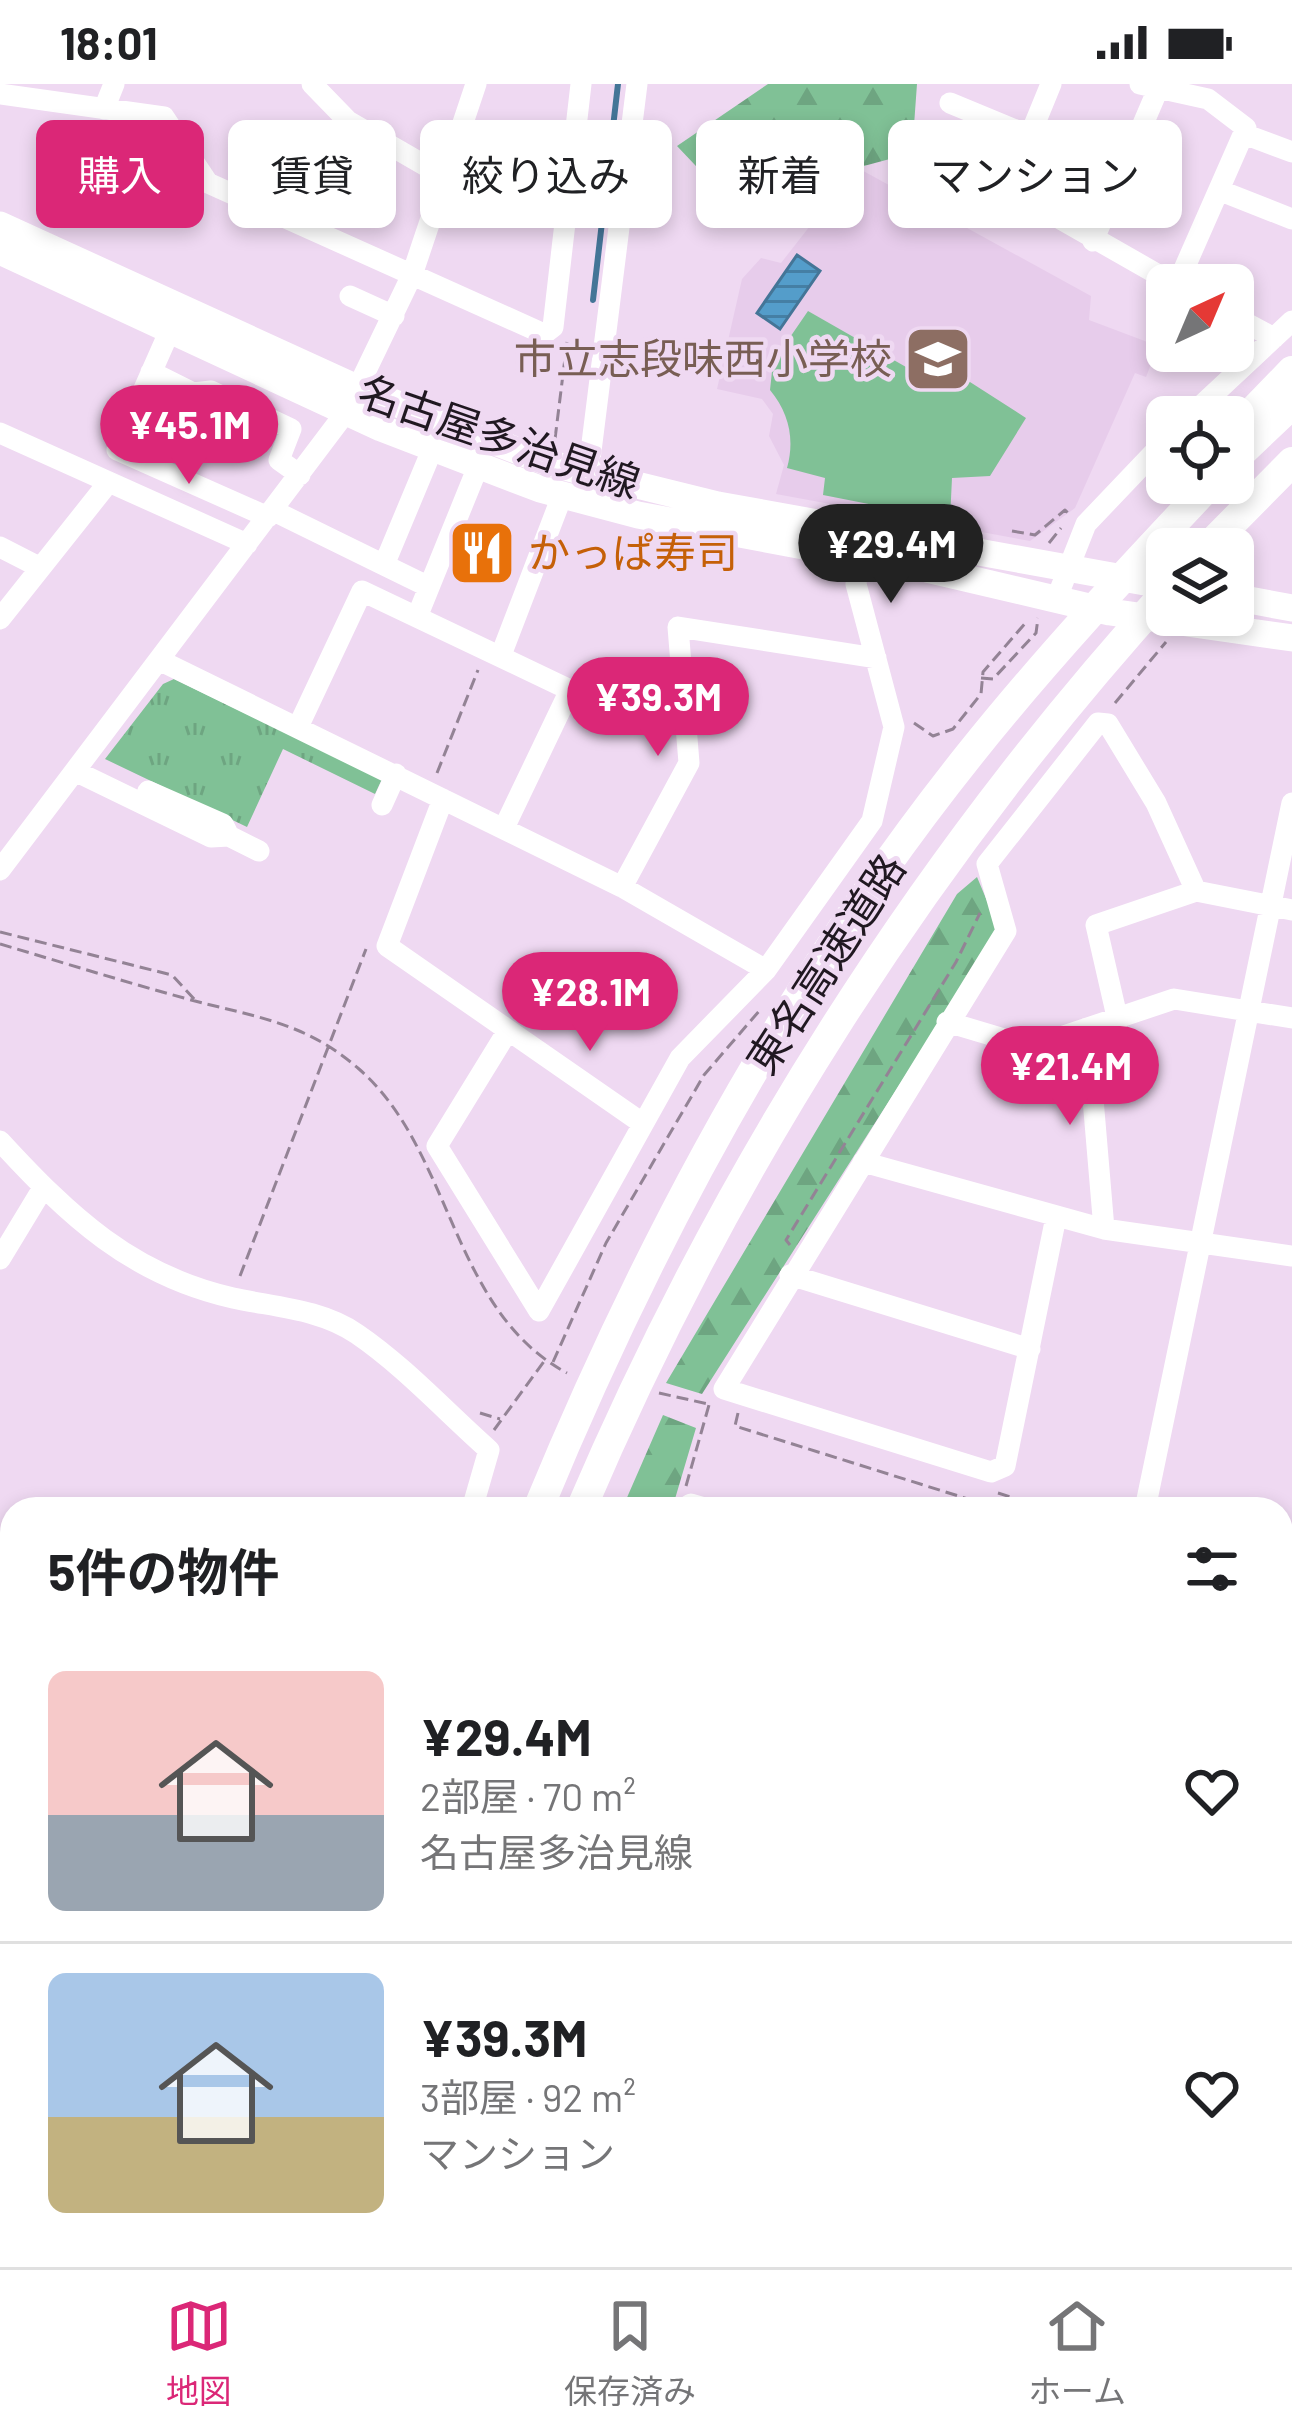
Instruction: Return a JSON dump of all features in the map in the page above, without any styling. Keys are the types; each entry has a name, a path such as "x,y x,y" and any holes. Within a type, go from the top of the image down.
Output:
{"highway":[{"path":"1254,410 1292,371"},
{"path":"1254,440 1292,404"},
{"path":"1227,528 1292,462"},
{"path":"1161,528 1188,504"},
{"name":"東名高速道路","path":"543,1497 652,1258 799,998 864,897 1042,667 1146,542"},
{"name":"東名高速道路","path":"586,1497 614,1431 744,1178 856,992 1038,741 1146,614"}],"main road":[{"name":"名古屋多治見線","path":"0,225 353,401 432,450 477,469 562,496 1146,617"},
{"name":"名古屋多治見線","path":"0,250 264,374 588,475 696,501 1146,584"},
{"path":"1254,601 1292,608"},
{"name":"名古屋多治見線","path":"1254,633 1292,638"}],"street":[{"path":"104,109 114,84"},
{"path":"312,84 348,121 420,163"},
{"path":"464,120 476,84"},
{"path":"0,94 164,117 208,183 544,334 553,327 580,84"},
{"path":"588,475 637,84"},
{"path":"1036,120 1051,84"},
{"path":"1093,241 1149,87 1208,99 1246,128 1186,264"},
{"path":"950,103 991,120"},
{"path":"1244,134 1292,152"},
{"path":"1221,191 1292,219"},
{"path":"0,870 353,401 412,275 428,228"},
{"path":"1072,228 1146,269"},
{"path":"350,296 394,316"},
{"path":"1212,396 1292,321"},
{"path":"1254,327 1274,338"},
{"path":"170,330 117,450 430,587"},
{"path":"151,373 193,393 212,391 291,429 279,460 300,476"},
{"path":"248,408 264,374"},
{"path":"0,434 247,544"},
{"path":"384,565 432,450"},
{"path":"1044,597 1069,568 1086,524 1146,461"},
{"path":"417,616 477,469"},
{"path":"0,619 108,483"},
{"path":"501,655 562,496"},
{"path":"0,547 39,566"},
{"path":"507,1032 437,1146 539,1311 680,1058 766,970 872,821 894,727 856,584 859,557"},
{"path":"298,728 362,591 501,655 570,690 504,828"},
{"path":"622,886 688,763 678,627 876,658"},
{"path":"158,660 622,886 766,970"},
{"path":"1056,1217 1005,1466 991,1472 724,1389 1006,931 986,864 1098,723 1108,724 1156,803 1196,891"},
{"path":"79,766 223,824 229,836 259,851"},
{"path":"382,805 396,774"},
{"path":"443,799 387,946 642,1123"},
{"path":"1146,1497 1248,1014 1281,908 1292,803"},
{"path":"1118,1021 1096,925 1196,891 1281,908"},
{"path":"947,1022 1031,1047 1174,999 1292,1018"},
{"path":"1088,1028 1104,1229"},
{"path":"0,1141 100,1241 139,1266 234,1298 285,1306 354,1332 488,1444 475,1497"},
{"path":"863,1162 1104,1229 1292,1256"},
{"path":"0,1259 43,1188"},
{"path":"795,1267 1030,1349"}],"path":[{"path":"1008,557 1012,531 1035,535 1065,510 1073,518 1050,536"},
{"path":"904,715 933,736 945,736 980,694 981,678 1027,625 1044,597"},
{"path":"981,678 992,679 1036,633"},
{"path":"1098,723 1171,636"},
{"path":"795,1267 786,1240 980,914 997,903"},
{"path":"0,932 172,975 196,1001"},
{"path":"0,944 186,999 287,1022 359,1069 383,1094 451,1230 508,1325 535,1351"},
{"path":"488,1444 546,1359"},
{"path":"687,1497 709,1405"},
{"path":"738,1411 735,1426 962,1497"}],"shaded area":[{"name":"市立志段味西小学校","path":"864,171 888,185 888,228 967,228 1091,296 1089,320 1146,341 1148,372 1146,377 1135,373 1075,508 1030,541 776,494 784,465 769,436 773,414 762,399 717,389 742,279 761,258 781,263 808,228 864,228"}],"green space":[{"path":"768,84 917,84 914,120 888,120 888,159 864,166 864,120 715,120"},
{"path":"696,133 696,166 677,146"},
{"path":"808,311 934,383 945,366 1026,418 990,476 952,478 950,520 823,495 825,478 787,468 790,437 786,417 770,390 773,362"},
{"path":"174,679 382,779 375,794 283,749 247,827 105,759 163,684"},
{"path":"977,877 995,920 995,935 702,1394 666,1383 957,894"},
{"path":"663,1415 696,1428 676,1497 627,1497"}],"water":[{"path":"797,255 820,271 780,329 757,313"}],"waterway":[{"path":"593,300 618,84"}],"place":[{"name":"市立志段味西小学校","path":"938,359"},
{"name":"かっぱ寿司","path":"482,553"}]}
